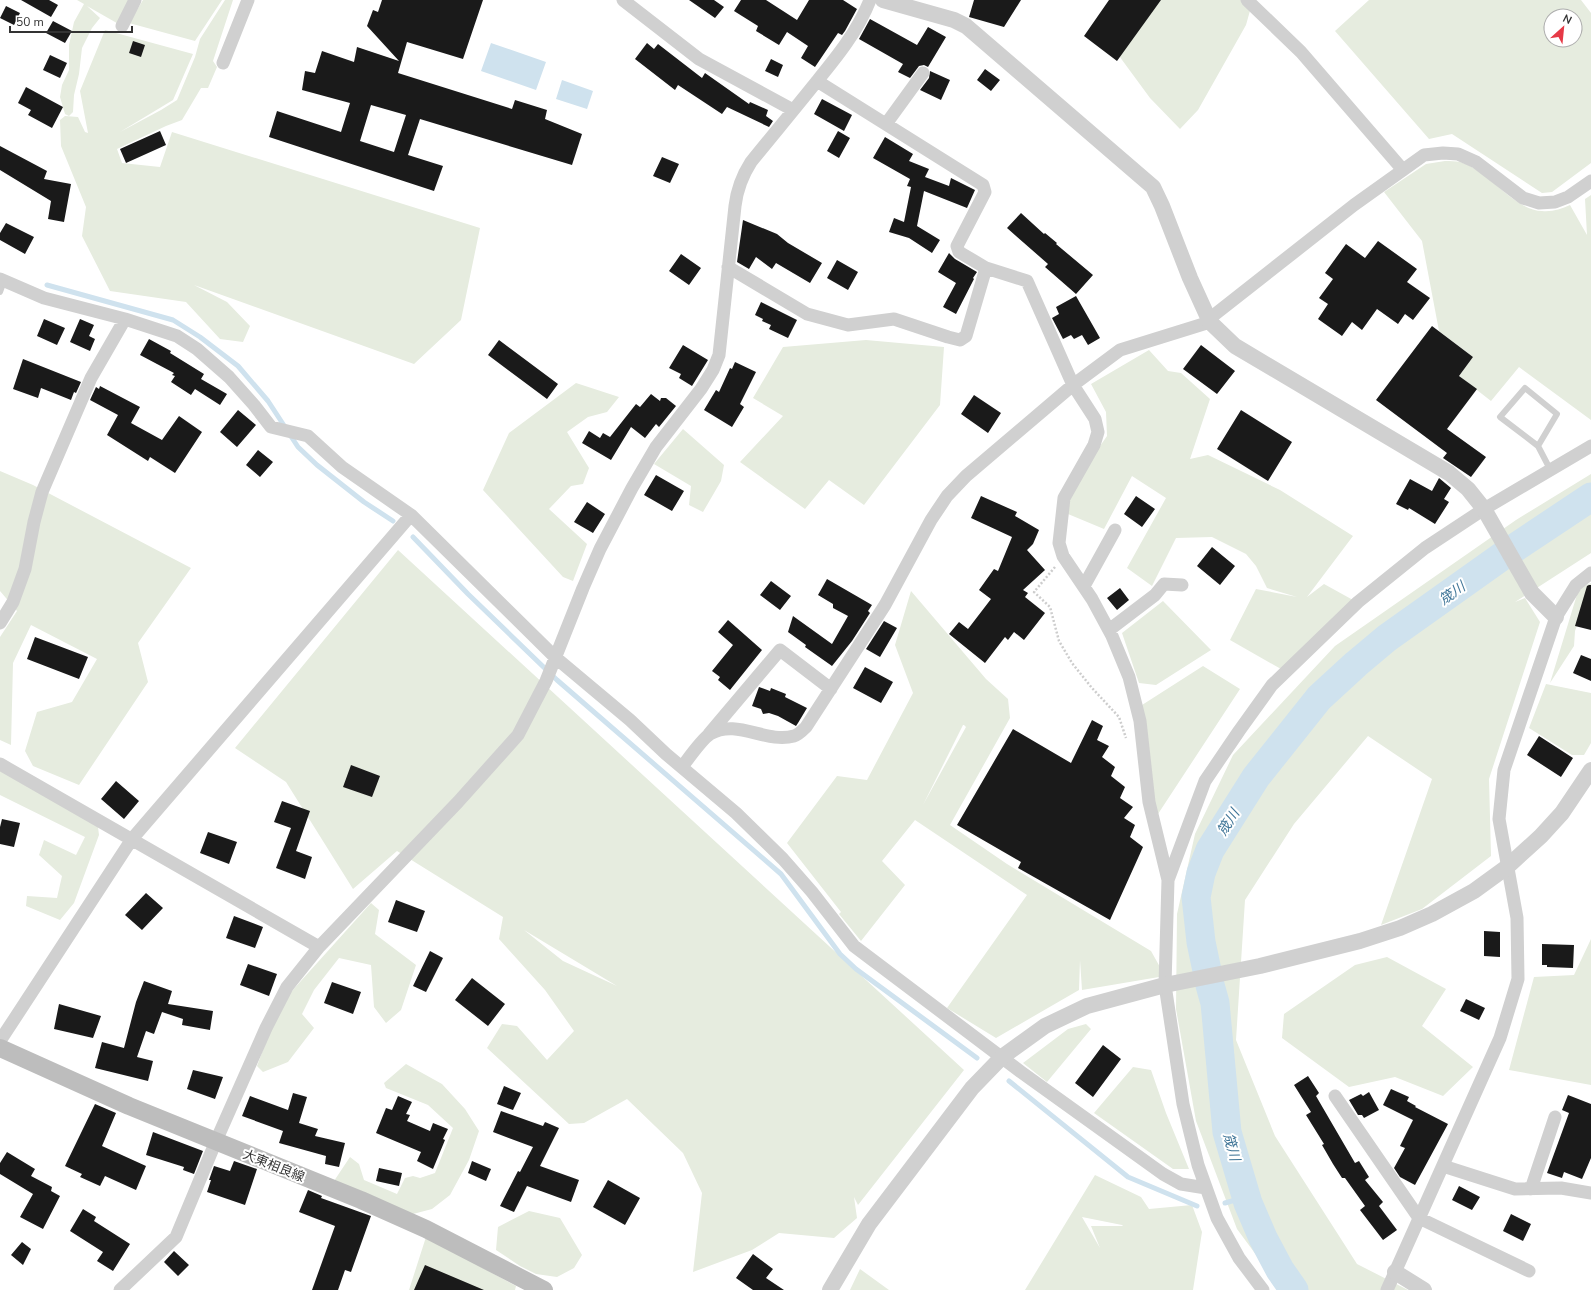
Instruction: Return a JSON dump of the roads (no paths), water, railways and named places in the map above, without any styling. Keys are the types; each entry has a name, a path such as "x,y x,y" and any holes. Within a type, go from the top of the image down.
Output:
{"main road":[{"name":"大東相良線","path":"0,1048 129,1106 361,1200 426,1229 544,1290"}],"street":[{"path":"122,26 135,0"},
{"path":"223,63 248,0"},
{"path":"623,0 699,59 793,110"},
{"path":"120,1290 176,1237 216,1141 266,1028 287,986 319,947 458,802 518,736 554,663 582,588 600,549 632,488 656,447 701,389 713,370 719,355 734,206 737,190 742,177 793,110 838,56 855,31 870,0"},
{"path":"883,0 954,20 966,26 1153,187 1190,278 1210,320 1235,346 1449,473 1468,489 1484,509 1532,593 1556,617"},
{"path":"1247,0 1301,52 1403,170"},
{"path":"886,124 923,73"},
{"path":"817,81 983,185 985,192 957,246 959,252 986,268 1027,281 1073,385 1095,419 1098,432 1094,445 1064,498 1059,543 1063,556 1084,586 1109,630 1129,677 1140,721 1149,802 1168,880 1165,985 1183,1104 1198,1165 1217,1218 1239,1258 1263,1290"},
{"path":"708,735 718,730 730,728 780,738 796,736 806,727 885,605 947,496 966,476 1073,385 1120,350 1210,320 1354,205 1424,155 1443,152 1458,154 1476,162 1523,198 1539,203 1554,202 1568,197 1591,180"},
{"path":"728,266 807,314 848,325 894,319 948,338 960,340 966,336 986,268"},
{"path":"2,284 44,298 126,319 177,336 197,349 229,377 271,427 308,436 342,467 411,515 554,663 630,720 736,813 783,859 812,892 854,946 1021,1072 1163,1174 1181,1184 1206,1188"},
{"path":"0,623 13,602 25,569 34,522 42,492 92,378 126,319"},
{"path":"1168,880 1206,781 1272,685 1358,602 1425,548 1484,509 1551,471 1591,446"},
{"path":"0,1041 132,839 411,515"},
{"path":"1084,586 1115,530"},
{"path":"1424,1290 1392,1280 1500,1038 1518,979 1517,918 1499,819 1504,770 1556,617 1576,586 1591,573"},
{"path":"1109,630 1155,595 1164,584 1182,585"},
{"path":"682,767 780,650 831,689"},
{"path":"0,764 319,947"},
{"path":"830,1290 869,1224 972,1088 1002,1057 1045,1026 1087,1006 1165,985 1260,966 1360,941 1400,928 1432,914 1474,891 1507,867 1541,836 1562,813 1591,770"},
{"path":"1335,1096 1419,1218 1529,1271"},
{"path":"1531,1189 1556,1117"},
{"path":"1443,1166 1515,1189 1561,1188 1590,1190"}],"lane":[{"path":"1538,446 1557,414 1525,388 1500,417 1538,446 1551,471"}],"water":[{"path":"491,43 546,62 536,90 481,71"},
{"path":"562,80 593,91 587,109 556,99"}],"waterway":[{"path":"47,285 173,320 200,337 238,366 268,401 298,447 317,465 364,502 393,521"},
{"name":"筬川","path":"1294,1290 1280,1270 1263,1238 1248,1203 1227,1132 1215,1003 1201,942 1196,897 1201,873 1210,850 1256,777 1319,698 1387,638 1501,557 1591,497"},
{"path":"413,537 468,594 557,680 781,874 840,954 856,969 977,1058"},
{"path":"1009,1081 1128,1177 1197,1206"},
{"path":"1225,1203 1246,1197"}]}
